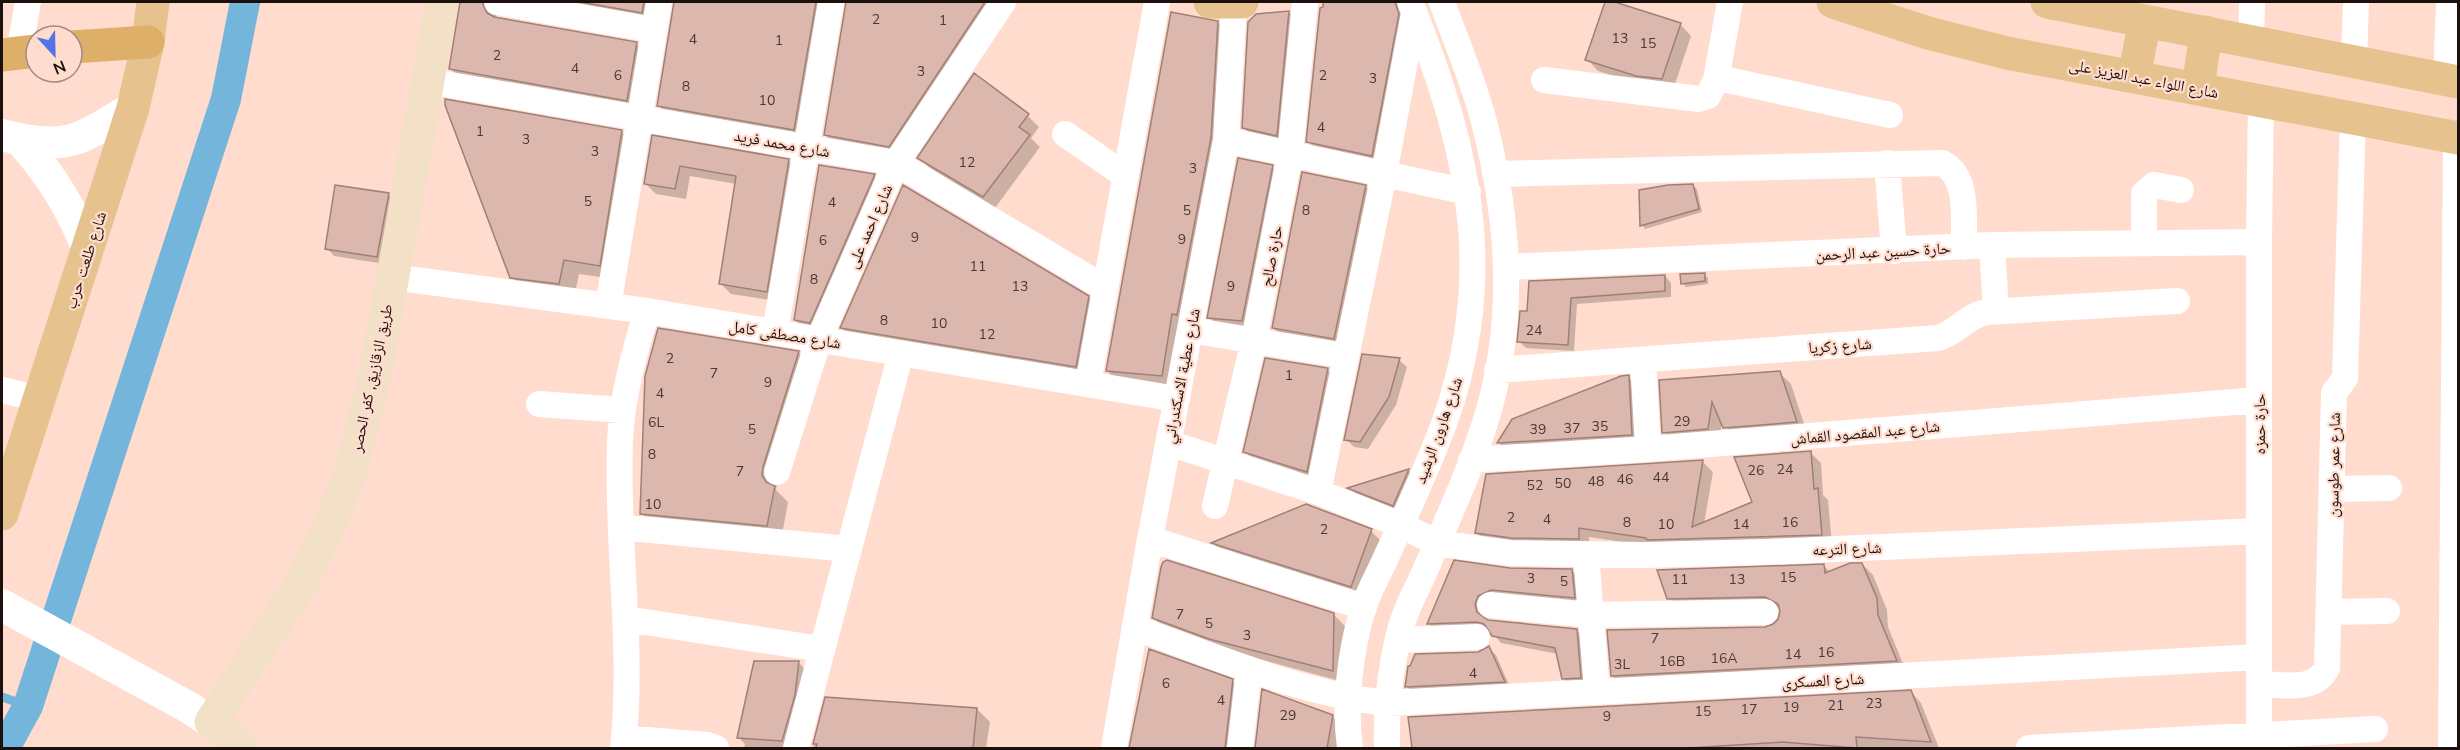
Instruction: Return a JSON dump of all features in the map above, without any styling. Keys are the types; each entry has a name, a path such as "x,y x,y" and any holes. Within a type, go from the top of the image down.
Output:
{"highway":[{"path":"84,47 147,42"}],"main road":[{"name":"شارع طلعت حرب","path":"2,514 133,108 153,2"},
{"name":"طريق الزقازيق, كفر الحصر","path":"200,715 303,581 328,530 349,477 364,422 442,2"},
{"name":"شارع اللواء عبد العزيز على","path":"1833,2 1970,45 2457,138"},
{"path":"2047,2 2452,81"},
{"path":"2134,76 2145,21"},
{"path":"2198,88 2206,32"},
{"path":"200,715 243,748"}],"street":[{"path":"19,53 28,2"},
{"path":"497,2 654,30"},
{"path":"608,306 659,2"},
{"path":"775,332 831,2"},
{"name":"شارع احمد على","path":"777,472 819,339 897,163 1003,2"},
{"path":"1088,384 1157,2"},
{"name":"شارع عطية الاسكندراني","path":"1114,748 1150,538 1226,140 1229,2"},
{"name":"حارة صالح","path":"1215,506 1254,340 1290,154 1305,2"},
{"path":"1387,748 1392,666 1401,625 1484,427 1504,328 1507,267 1504,227 1495,174 1485,124 1442,2"},
{"path":"1544,80 1704,99 1711,92 1716,80 1730,2"},
{"path":"2251,41 2252,2"},
{"path":"2354,62 2356,2"},
{"path":"2449,2 2452,81"},
{"path":"1318,492 1384,174 1412,6"},
{"name":"شارع هارون الرشيد","path":"1350,748 1348,699 1353,657 1364,608 1449,410 1460,373 1469,326 1474,278 1473,230 1468,192 1454,127 1412,6"},
{"path":"1716,80 1723,79 1890,115"},
{"name":"شارع محمد فريد","path":"428,81 897,163 1105,288"},
{"name":"حارة حمزه","path":"2259,742 2261,99"},
{"path":"11,137 57,141 74,139 133,108"},
{"name":"شارع عمر طوسون","path":"2259,684 2311,685 2321,679 2327,668 2334,393 2345,378 2354,117"},
{"path":"1065,134 1126,176"},
{"path":"11,137 53,180 79,225 88,250"},
{"path":"2451,748 2457,138"},
{"path":"1226,140 1468,192"},
{"path":"1887,163 1894,251"},
{"path":"1495,174 1942,163 1954,172 1961,186 1964,248"},
{"path":"2144,243 2143,201 2147,190 2154,185 2181,190"},
{"name":"حارة حسين عبد الرحمن","path":"1507,267 1964,248 1992,244 2259,242"},
{"path":"1992,244 1996,311"},
{"name":"شارع مصطفى كامل","path":"392,277 647,311 1177,399"},
{"name":"شارع زكريا","path":"1497,370 1938,338 1946,336 1975,315 1996,311 2176,300"},
{"path":"647,311 637,344 623,410 620,441 621,526 626,619 624,743 707,745 717,748"},
{"path":"1190,330 1346,356"},
{"path":"796,748 901,353"},
{"path":"1643,360 1648,449"},
{"path":"2,390 40,399"},
{"name":"شارع عبد المقصود القماش","path":"1471,460 1648,449 2259,400"},
{"path":"539,404 623,410"},
{"name":"شارع الترعه","path":"1169,442 1318,492 1401,525 1437,543 1510,553 1765,552 2259,531"},
{"path":"2332,489 2389,488"},
{"path":"621,526 848,549"},
{"path":"1150,538 1364,608"},
{"path":"1586,554 1597,692"},
{"path":"1490,605 1591,615 1765,612"},
{"path":"4,606 200,715"},
{"path":"2329,612 2387,611"},
{"path":"626,619 821,649"},
{"name":"شارع العسكرى","path":"1136,628 1249,669 1348,699 1388,703 2259,657"},
{"path":"1398,640 1477,638"},
{"path":"1240,748 1249,669"},
{"path":"2029,748 2259,742 2375,729"}],"building":[{"path":"460,2 482,2 487,13 494,17 637,42 627,101 449,69"},
{"path":"580,2 644,2 642,13"},
{"path":"674,2 816,2 794,130 657,106"},
{"path":"846,2 985,2 889,147 824,135"},
{"path":"1323,2 1395,2 1399,14 1372,156 1306,142 1320,8 1323,7"},
{"path":"1605,2 1615,2 1681,23 1662,79 1636,76 1585,60"},
{"path":"1289,11 1277,136 1242,128 1248,22 1256,14"},
{"path":"1171,12 1218,21 1211,138 1177,315 1172,314 1162,376 1106,371"},
{"path":"974,73 1029,114 1019,127 1030,135 983,197 917,158"},
{"path":"445,99 622,130 600,266 564,260 559,284 510,278 445,105"},
{"path":"652,135 789,159 767,292 719,284 736,176 680,166 675,189 644,184"},
{"path":"1238,158 1273,165 1242,321 1207,318"},
{"path":"819,165 875,174 810,323 794,320"},
{"path":"1302,172 1366,185 1334,339 1272,328"},
{"path":"1693,184 1699,209 1640,226 1639,190"},
{"path":"335,185 389,193 377,257 325,249"},
{"path":"903,185 1089,296 1076,367 840,328"},
{"path":"1705,273 1705,281 1681,284 1680,274"},
{"path":"1665,275 1665,291 1571,298 1568,345 1517,342 1520,311 1527,311 1529,281"},
{"path":"658,328 799,351 763,467 762,475 766,482 775,486 767,526 640,514 645,376"},
{"path":"1362,354 1400,358 1389,397 1360,442 1344,440"},
{"path":"1265,358 1328,368 1307,472 1243,452"},
{"path":"1780,371 1797,422 1723,428 1712,402 1708,429 1662,433 1659,380"},
{"path":"1629,375 1632,435 1497,443 1512,419 1621,376"},
{"path":"1811,451 1814,489 1818,488 1822,535 1647,540 1579,528 1579,539 1511,538 1475,533 1486,474 1703,460 1692,527 1752,502 1734,457"},
{"path":"1409,469 1393,506 1347,488 1373,480"},
{"path":"1306,504 1372,529 1351,587 1211,543"},
{"path":"1167,560 1334,613 1333,671 1209,639 1152,618 1161,567"},
{"path":"1454,560 1510,568 1572,569 1575,598 1491,590 1478,596 1475,604 1477,612 1488,620 1577,629 1581,678 1562,679 1555,648 1492,636 1484,624 1477,622 1427,624"},
{"path":"1850,563 1862,563 1877,598 1878,615 1897,661 1611,676 1607,630 1765,627 1778,619 1780,611 1778,604 1765,597 1667,599 1657,570 1824,564 1825,573"},
{"path":"1489,646 1505,682 1405,687 1408,666 1415,654 1478,652"},
{"path":"1149,649 1233,679 1225,748 1129,748"},
{"path":"754,661 799,661 795,695 782,741 737,738"},
{"path":"1262,689 1333,715 1327,748 1255,748"},
{"path":"1911,690 1931,742 1856,737 1857,748 1782,742 1688,748 1412,748 1408,717"},
{"path":"825,697 977,708 973,748 816,748 817,744 813,744"}],"waterway":[{"path":"5,748 28,706 226,99 245,2"},
{"path":"2,697 28,706"}]}
